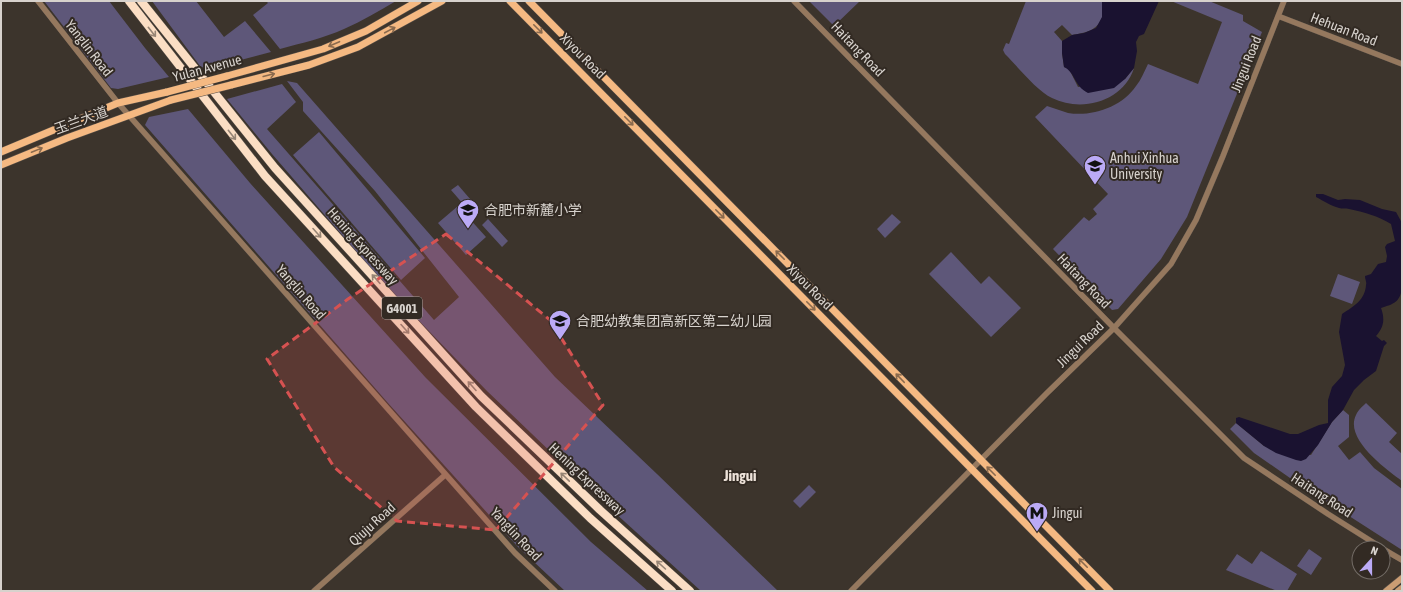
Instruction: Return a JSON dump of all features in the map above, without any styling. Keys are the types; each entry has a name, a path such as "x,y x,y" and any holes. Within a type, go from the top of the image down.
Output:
{"highway":[{"name":"Hening Expressway","path":"129,1 265,176 476,407 590,518 672,591"},
{"name":"Hening Expressway","path":"140,1 275,168 481,396 600,510 690,591"}],"main road":[{"name":"Yulan Avenue","path":"1,152 118,103 167,92 323,49 366,31 418,1"},
{"name":"Yulan Avenue","path":"171,100 309,65 358,47 442,1"},
{"name":"Xiyou Road","path":"510,1 1092,591"},
{"name":"Xiyou Road","path":"529,1 1110,591"},
{"name":"玉兰大道","path":"1,165 67,138 171,100"},
{"path":"1386,591 1402,578"},
{"path":"1398,591 1402,588"}],"street":[{"name":"Yanglin Road","path":"38,1 129,116 445,475 515,553 555,591"},
{"name":"Haitang Road","path":"794,1 1114,328 1244,458 1370,540"},
{"name":"Jingui Road","path":"852,591 1047,393 1114,328 1171,264 1196,220 1284,1"},
{"name":"Hehuan Road","path":"1278,16 1402,64"},
{"name":"Qiuju Road","path":"314,591 445,475"},
{"name":"Haitang Road","path":"1391,553 1402,560"}],"highlighted area":[{"path":"446,234 550,320 603,405 496,530 397,521 334,467 267,359 348,299"}],"shaded area":[{"path":"44,1 109,1 169,77 118,89 111,88"},
{"path":"152,1 196,1 224,37 245,21 271,52 206,69 200,66"},
{"path":"266,1 396,1 351,26 313,40 280,49 253,15 268,3"},
{"path":"809,1 860,1 834,26"},
{"path":"1026,1 1102,1 1102,18 1097,26 1090,31 1072,35 1062,25 1054,32 1062,41 1064,67 1069,69 1078,87 1125,79 1134,68 1129,79 1121,89 1112,96 1088,104 1064,102 1046,95 1040,90 1005,54 1003,50 1006,43 1009,44"},
{"path":"1102,1 1159,1 1144,34 1139,36 1136,42 1137,51 1134,68 1125,79 1114,88 1088,93 1080,87 1068,69 1064,67 1062,41 1072,35 1084,33 1096,28 1102,17"},
{"path":"1171,1 1209,1 1243,15 1243,21 1262,32 1187,217 1161,259 1118,309 1112,310 1053,249 1084,217 1089,221 1097,214 1093,209 1108,194 1035,117 1047,106 1068,113 1077,114 1096,112 1115,105 1130,93 1139,81 1148,64 1198,84 1222,22"},
{"path":"287,81 297,83 555,377 778,591 701,591 603,502 487,391 394,295 272,154 227,99 282,84 296,102 267,129 434,320 459,297 375,191 303,111 303,102"},
{"path":"188,109 250,183 426,378 591,542 648,591 565,591 518,547 388,403 145,125 149,117"},
{"path":"319,132 425,258 401,280 293,155"},
{"path":"458,185 477,207 471,213 451,190"},
{"path":"1316,194 1323,194 1338,200 1360,200 1382,209 1396,212 1402,223 1402,288 1400,296 1396,302 1381,308 1383,323 1376,336 1387,343 1384,346 1376,371 1354,390 1343,410 1332,422 1318,445 1306,459 1301,461 1276,453 1264,446 1236,423 1236,418 1239,417 1290,434 1298,434 1319,425 1328,423 1328,400 1332,387 1342,376 1345,365 1339,332 1342,314 1355,305 1364,295 1366,283 1365,276 1371,274 1378,264 1386,262 1387,256 1385,247 1387,244 1395,241 1391,224 1365,213 1333,206 1316,197"},
{"path":"458,206 486,237 466,255 438,223"},
{"path":"892,214 901,222 885,238 877,229"},
{"path":"488,219 508,241 502,247 482,225"},
{"path":"951,252 981,284 989,276 1021,308 991,337 929,274"},
{"path":"1338,274 1360,282 1352,304 1330,296"},
{"path":"1366,403 1397,433 1389,442 1402,454 1402,481 1386,469 1368,452 1356,434 1354,424 1356,415"},
{"path":"1343,410 1349,415 1349,437 1338,446 1349,460 1360,452 1374,468 1402,489 1402,550 1391,543 1391,540 1386,540 1254,453 1230,429 1236,423 1264,446 1311,455 1332,422"},
{"path":"809,485 816,492 800,508 793,501"},
{"path":"1309,549 1322,558 1311,575 1297,566"},
{"path":"1261,551 1297,574 1287,591 1277,591 1226,570 1237,554 1252,564"}],"place":[{"name":"Anhui Xinhua University","path":"1095,186"},
{"name":"合肥市新麓小学","path":"468,230"},
{"name":"合肥幼教集团高新区第二幼儿园","path":"560,340"},
{"name":"Jingui","path":"1037,532"}],"district":[{"name":"Jingui","path":"740,476"}]}
